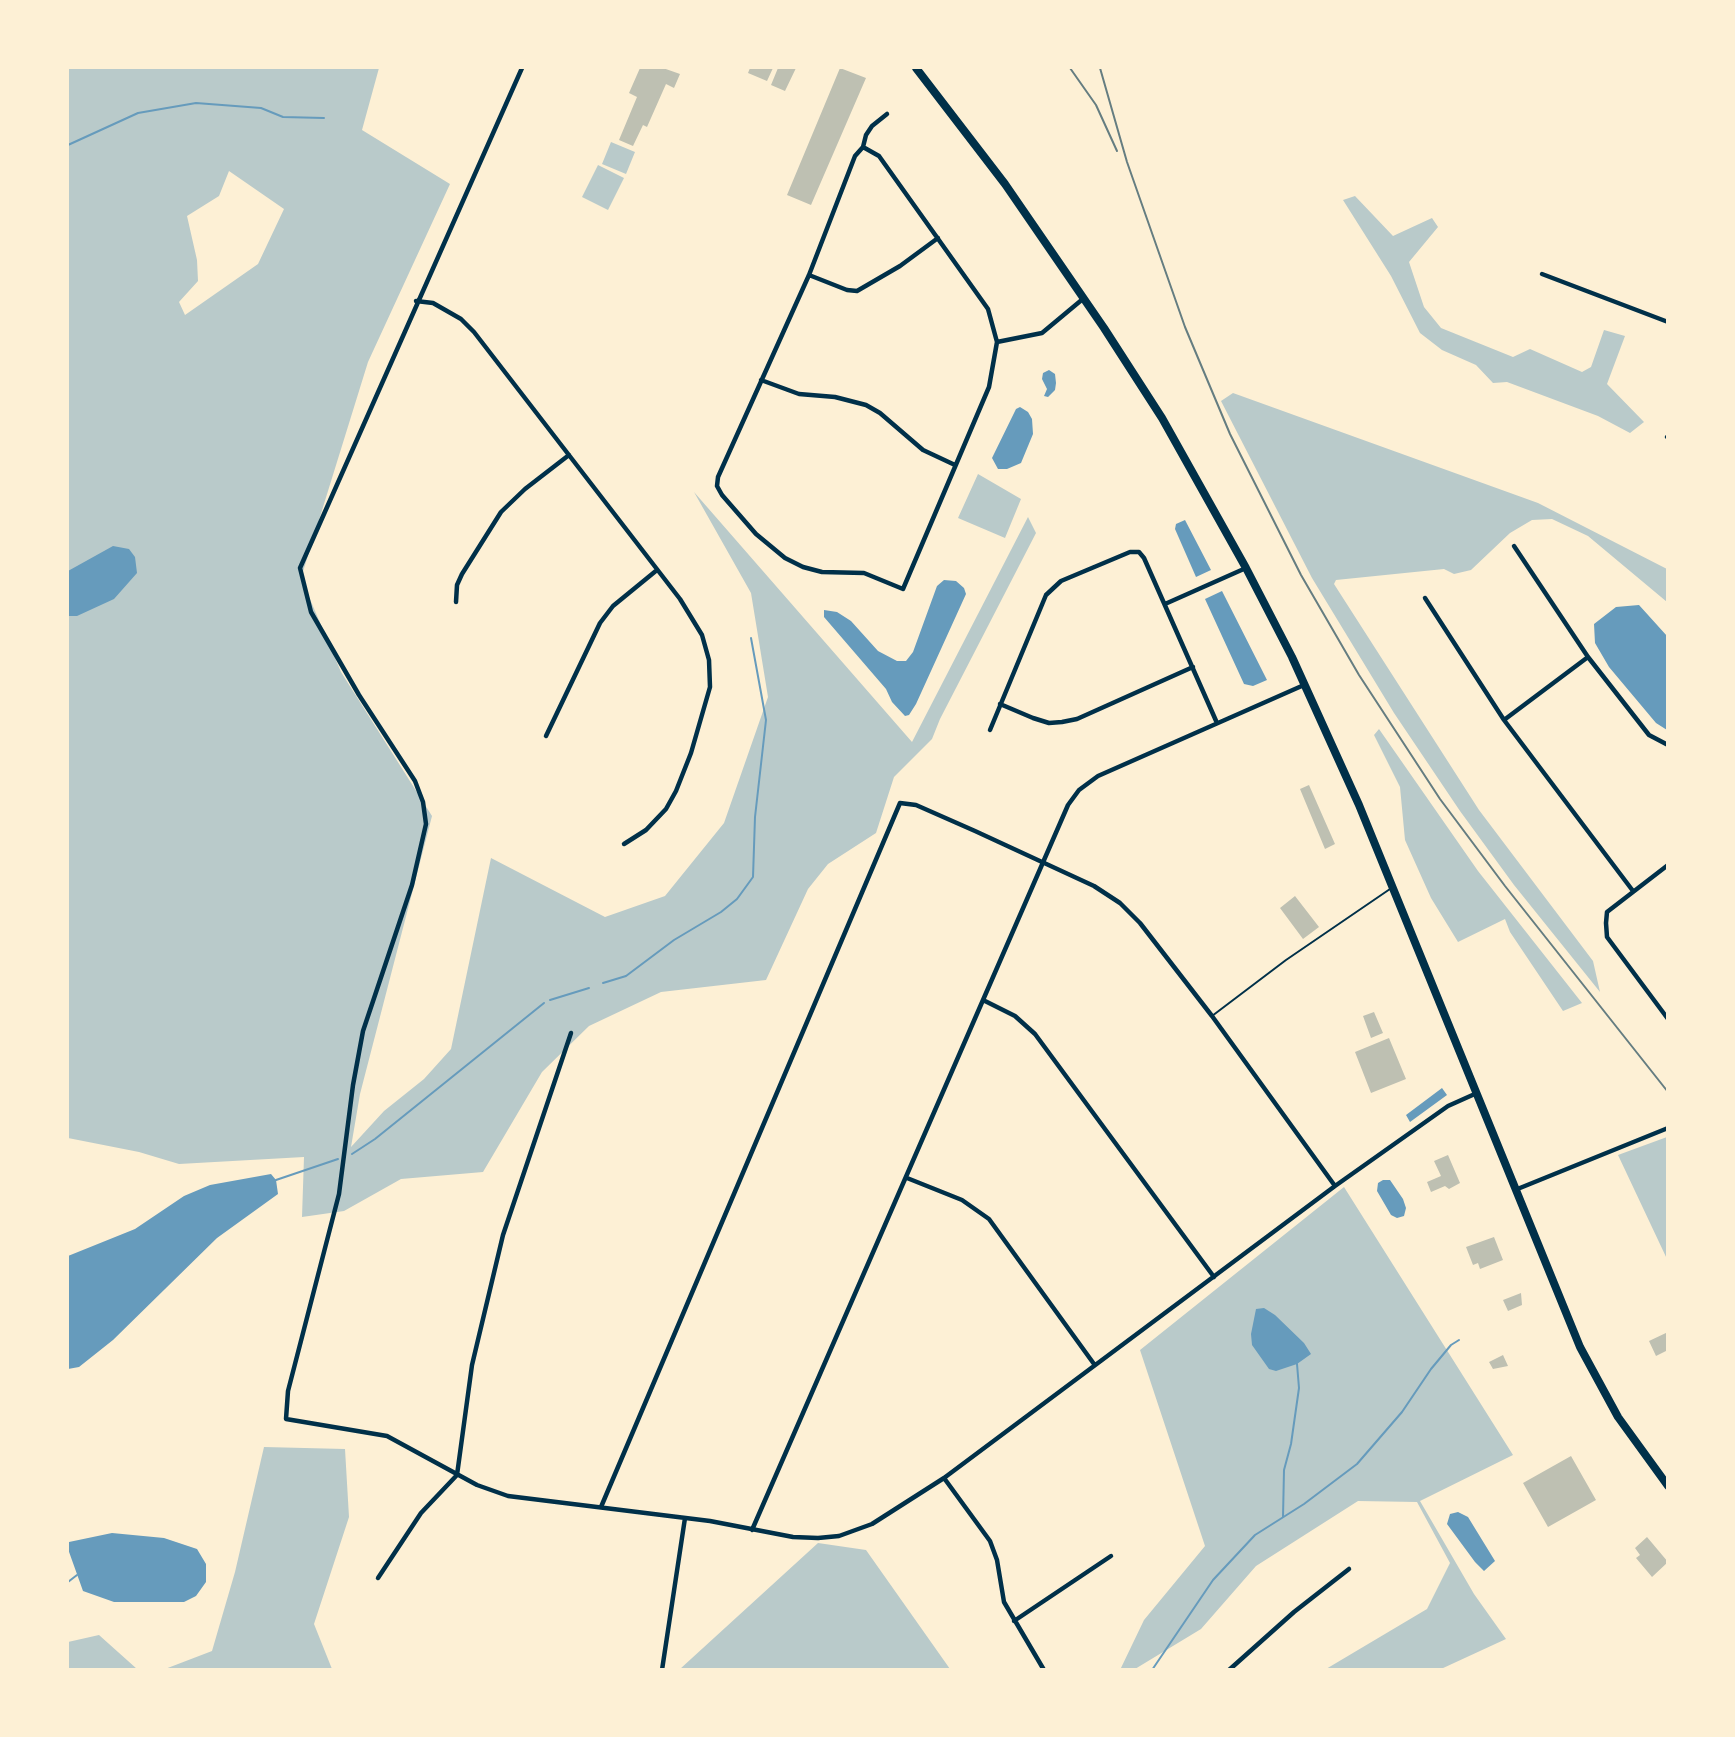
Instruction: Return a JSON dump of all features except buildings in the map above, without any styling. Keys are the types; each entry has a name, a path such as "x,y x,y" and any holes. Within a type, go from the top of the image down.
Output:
{"main road":[{"path":"916,68 1011,192 1084,298 1162,418 1246,568 1331,742 1393,887 1580,1347 1598,1384 1631,1437 1668,1486"}],"street":[{"path":"522,68 300,568 303,589 311,612 359,695 415,781 423,802 426,824 408,896 363,1031 353,1085 339,1194 288,1391 286,1419 387,1436 424,1454 457,1475 508,1496 685,1518 793,1537 839,1536 872,1524 944,1478 1335,1186 1448,1106 1477,1093"},
{"path":"863,147 879,156 988,309 997,342 989,387 903,589 864,573 822,572 803,567 769,548 722,495 717,486 718,477 809,275 855,156 863,147 866,135 872,126 887,114"},
{"path":"809,275 847,290 857,291 900,266 938,238"},
{"path":"1542,274 1668,322"},
{"path":"997,342 1042,333 1084,298"},
{"path":"417,301 433,303 454,314 474,332 691,615 702,635 709,660 710,687 701,725 670,803 646,830 624,844"},
{"path":"761,380 799,394 835,397 866,405 880,413 923,450 955,465"},
{"path":"456,602 462,574 501,512 525,489 569,455"},
{"path":"1514,546 1588,657 1648,735 1668,745"},
{"path":"990,730 1046,595 1061,581 1130,552 1139,552 1144,558 1217,723"},
{"path":"1165,604 1246,568"},
{"path":"546,736 600,623 620,600 657,570"},
{"path":"1425,598 1504,720 1634,891"},
{"path":"1504,720 1588,657"},
{"path":"1000,704 1033,718 1062,722 1077,719 1192,667"},
{"path":"752,1530 1068,805 1088,783 1107,771 1304,685"},
{"path":"601,1507 878,856 897,806 904,802 1094,886 1131,913 1212,1016 1335,1186"},
{"path":"1668,865 1607,912 1607,937 1668,1019"},
{"path":"983,1000 1015,1016 1035,1034 1214,1277"},
{"path":"378,1578 421,1513 457,1475 472,1365 503,1235 571,1033"},
{"path":"1515,1190 1668,1128"},
{"path":"907,1178 962,1200 989,1219 1094,1364"},
{"path":"944,1478 990,1541 997,1560 1004,1602 1044,1670"},
{"path":"662,1670 685,1518"},
{"path":"1014,1621 1111,1556"},
{"path":"1229,1670 1294,1612 1349,1569"}],"lane":[{"path":"1212,1016 1286,960 1393,887"}],"shaded area":[{"path":"68,68 379,68 362,130 450,184 368,362 301,578 341,672 432,816 360,1094 351,1147 384,1111 424,1079 451,1049 491,858 605,917 665,896 724,823 768,697 751,593 694,492 912,742 1028,517 1036,533 940,719 932,739 894,777 876,833 828,864 808,889 766,980 661,992 589,1026 542,1072 483,1172 401,1179 344,1211 302,1217 304,1157 179,1164 139,1152 68,1138","holes":["229,171 284,209 258,264 185,315 179,302 198,281 197,260 187,216 219,196"]},
{"path":"611,142 635,152 626,174 602,164"},
{"path":"598,165 624,178 608,210 582,197"},
{"path":"1355,196 1393,236 1432,218 1438,227 1409,262 1424,307 1441,328 1513,357 1530,349 1582,372 1591,367 1604,330 1625,336 1607,384 1644,422 1630,433 1598,416 1507,382 1493,383 1476,365 1442,350 1420,333 1391,276 1343,200"},
{"path":"1233,393 1538,503 1667,569 1667,602 1588,536 1552,519 1532,520 1510,533 1471,570 1454,574 1444,569 1336,580 1334,584 1479,810 1593,961 1600,992 1514,885 1460,811 1394,713 1312,578 1221,401"},
{"path":"978,474 1021,499 1005,538 958,518"},
{"path":"1379,729 1478,871 1582,1003 1563,1011 1510,932 1505,919 1458,942 1431,898 1405,840 1400,787 1374,735"},
{"path":"1668,1137 1667,1259 1618,1155"},
{"path":"1344,1187 1513,1455 1420,1501 1474,1594 1506,1639 1441,1669 1326,1669 1427,1609 1450,1563 1417,1502 1358,1501 1256,1566 1201,1629 1135,1669 1120,1670 1144,1620 1205,1546 1140,1350"},
{"path":"264,1447 345,1449 349,1517 314,1624 332,1669 165,1669 212,1651 235,1572"},
{"path":"818,1543 866,1550 950,1669 680,1669"},
{"path":"99,1635 137,1669 68,1669 68,1642"}],"water":[{"path":"1049,370 1055,374 1056,383 1055,390 1048,397 1044,396 1047,389 1042,379 1043,373"},
{"path":"1020,407 1028,412 1032,419 1033,434 1021,463 1007,469 998,469 992,458 1016,409"},
{"path":"1185,520 1211,570 1196,577 1175,529 1176,524"},
{"path":"113,546 129,549 135,557 137,573 114,599 77,616 68,616 68,571"},
{"path":"944,580 956,581 964,588 966,594 916,704 909,715 905,716 892,702 886,689 824,617 824,610 837,612 851,621 878,651 897,661 906,661 913,652 937,586"},
{"path":"1222,591 1267,680 1253,686 1244,684 1205,599"},
{"path":"1639,605 1667,636 1667,730 1656,723 1609,667 1595,643 1594,624 1616,607"},
{"path":"1442,1088 1447,1095 1410,1122 1406,1115"},
{"path":"271,1174 276,1180 278,1194 217,1238 113,1340 79,1367 68,1369 68,1256 135,1229 184,1196 210,1185"},
{"path":"1390,1180 1403,1199 1406,1208 1404,1216 1397,1218 1391,1215 1377,1191 1378,1183"},
{"path":"1264,1308 1275,1315 1304,1343 1311,1354 1297,1364 1276,1371 1269,1369 1252,1345 1251,1334 1256,1309"},
{"path":"1458,1512 1468,1517 1495,1561 1484,1571 1447,1524 1450,1514"},
{"path":"112,1533 164,1538 197,1549 206,1564 206,1582 196,1596 184,1602 114,1602 83,1591 68,1549 69,1542"}],"waterway":[{"path":"68,145 138,113 196,103 261,108 283,117 324,118"},
{"path":"603,983 626,976 674,940 721,912 737,899 753,877 755,817 766,720 751,638"},
{"path":"550,1000 589,988"},
{"path":"352,1154 375,1139 544,1003"},
{"path":"276,1180 338,1159"},
{"path":"1152,1670 1213,1580 1255,1535 1304,1504 1357,1464 1402,1412 1431,1369 1451,1345 1459,1340"},
{"path":"1283,1517 1284,1470 1291,1444 1299,1388 1297,1364"},
{"path":"68,1582 77,1575"}],"railway":[{"path":"1070,68 1096,105 1117,151"},
{"path":"1100,68 1127,162 1185,327 1230,434 1301,575 1359,675 1440,799 1505,886 1668,1092"}]}
